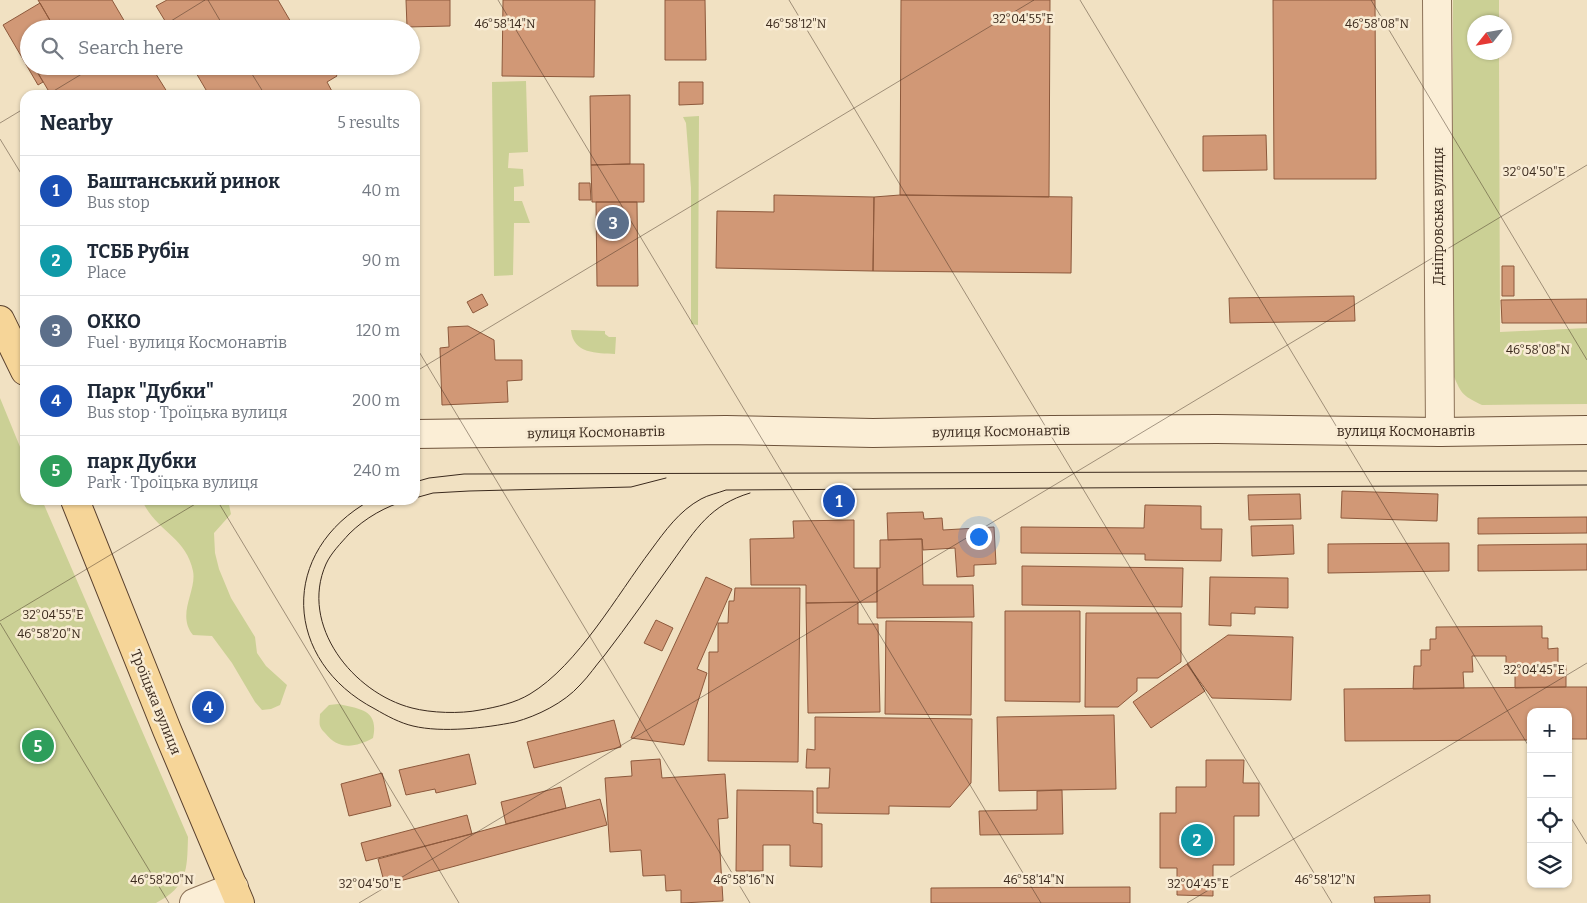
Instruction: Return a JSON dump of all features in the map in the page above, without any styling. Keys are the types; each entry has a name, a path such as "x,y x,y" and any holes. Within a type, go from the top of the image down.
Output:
{"main road":[{"name":"Дніпровська вулиця","path":"1437,0 1440,432"},
{"path":"0,320 20,361"},
{"name":"вулиця Космонавтів","path":"420,434 726,430 873,433 1119,430 1440,432 1587,430"},
{"name":"Троїцька вулиця","path":"77,505 167,730 237,895"},
{"path":"194,903 237,895"}],"green space":[{"path":"1453,0 1499,0 1499,15 1467,15 1467,60 1499,60 1500,332 1587,328 1587,404 1482,405 1462,393 1452,372"},
{"path":"526,81 528,152 509,153 508,168 523,169 524,186 514,187 514,201 522,201 530,223 514,223 513,275 494,276 492,82"},
{"path":"699,116 698,325 691,324 691,188 686,123 683,117"},
{"path":"571,330 605,331 605,334 609,337 616,337 615,354 587,351 581,348 576,344"},
{"path":"0,398 20,447 20,505 44,505 188,837 184,876 167,897 156,903 0,903"},
{"path":"145,505 229,505 231,514 214,533 215,553 219,569 231,598 255,637 257,653 266,666 287,685 280,705 262,710 212,636 193,635 186,619 193,579 193,571 189,559 177,541 148,511"},
{"path":"338,704 354,707 371,716 374,729 373,738 360,744 347,746 330,739 320,727 320,714 329,705"}],"building":[{"path":"38,0 112,0 124,20 50,20"},
{"path":"167,0 278,0 290,20 165,20 156,6"},
{"path":"406,0 450,0 450,26 420,27 420,20 407,20"},
{"path":"503,0 595,0 594,77 502,76"},
{"path":"665,0 705,0 706,60 665,60"},
{"path":"901,0 1050,0 1049,197 900,195"},
{"path":"1273,0 1375,0 1376,179 1274,179"},
{"path":"40,3 50,20 20,20 20,54 3,25"},
{"path":"32,75 39,75 43,82 38,85"},
{"path":"39,75 157,75 166,90 48,90"},
{"path":"197,75 337,76 327,82 331,90 206,90"},
{"path":"679,82 703,82 703,104 679,105"},
{"path":"630,95 630,164 591,165 590,96"},
{"path":"1266,135 1267,170 1203,171 1203,136"},
{"path":"644,164 644,202 592,202 591,165"},
{"path":"579,183 590,183 591,200 579,200"},
{"path":"774,195 874,197 873,271 716,268 717,211 774,212"},
{"path":"900,195 1072,197 1071,273 873,271 874,197"},
{"path":"596,202 637,202 638,286 597,286"},
{"path":"1502,266 1514,266 1514,296 1502,296"},
{"path":"482,294 488,305 473,313 467,302"},
{"path":"1354,296 1355,321 1230,323 1229,298"},
{"path":"1587,299 1587,323 1502,323 1501,300"},
{"path":"468,326 494,340 495,360 522,360 522,380 507,381 508,402 442,405 440,348 449,347 448,327"},
{"path":"1342,491 1438,494 1437,521 1341,518"},
{"path":"1300,494 1301,519 1249,520 1248,495"},
{"path":"1145,505 1201,506 1201,529 1222,529 1221,561 1145,560 1145,554 1021,553 1021,527 1144,528"},
{"path":"923,512 924,519 942,518 943,530 994,527 996,564 974,565 974,576 957,577 955,548 923,550 922,539 888,540 887,513"},
{"path":"1587,517 1587,533 1478,534 1478,518"},
{"path":"854,520 854,568 877,568 877,602 806,603 806,585 751,585 750,539 794,538 793,521"},
{"path":"1293,525 1294,554 1252,556 1251,526"},
{"path":"922,539 923,585 973,585 974,617 877,618 877,568 880,568 880,540"},
{"path":"1449,543 1449,571 1328,573 1328,544"},
{"path":"1587,544 1587,570 1478,571 1478,545"},
{"path":"1022,566 1183,568 1182,607 1022,605"},
{"path":"706,577 732,589 697,669 707,673 684,745 631,738"},
{"path":"1210,577 1288,578 1288,608 1255,607 1255,614 1231,613 1231,626 1209,625"},
{"path":"735,588 800,588 798,762 708,761 709,652 718,652 718,623 728,623 729,601 734,601"},
{"path":"858,602 858,624 878,624 880,712 808,713 806,603"},
{"path":"1005,611 1080,611 1080,702 1005,701"},
{"path":"1086,613 1181,613 1181,662 1158,678 1137,678 1137,691 1118,707 1085,707"},
{"path":"656,620 673,628 662,651 644,643"},
{"path":"886,621 972,622 971,715 885,714"},
{"path":"1542,626 1542,638 1548,638 1548,649 1558,648 1558,665 1566,665 1566,687 1515,688 1515,671 1506,672 1506,656 1472,656 1473,672 1463,672 1464,688 1413,689 1414,666 1421,666 1421,650 1430,650 1430,639 1436,639 1436,627"},
{"path":"1228,635 1293,637 1291,700 1212,698 1187,664"},
{"path":"1187,664 1205,691 1151,728 1133,702"},
{"path":"1587,687 1587,739 1572,739 1572,708 1527,708 1527,740 1345,741 1344,689"},
{"path":"1114,715 1116,789 999,791 997,717"},
{"path":"815,717 972,719 971,783 950,807 889,806 889,814 817,813 817,788 829,788 830,768 806,768 807,749 815,750"},
{"path":"614,720 621,747 534,768 527,742"},
{"path":"469,754 476,784 436,793 435,789 406,795 399,770"},
{"path":"660,759 662,778 725,774 728,818 718,819 723,901 681,903 681,890 666,891 665,875 643,876 641,850 610,852 605,778 632,776 631,761"},
{"path":"1206,760 1244,760 1243,783 1259,783 1259,816 1234,816 1234,865 1213,865 1213,896 1177,895 1177,868 1160,868 1160,813 1176,813 1176,787 1206,787"},
{"path":"382,773 391,806 349,816 341,784"},
{"path":"561,787 566,808 506,824 501,802"},
{"path":"737,790 813,791 813,823 822,824 822,867 790,866 790,845 763,845 763,871 736,871"},
{"path":"1062,790 1063,834 980,835 979,811 1037,810 1037,791"},
{"path":"600,799 607,825 385,885 378,859"},
{"path":"467,815 472,834 366,861 361,843"},
{"path":"1130,887 1130,903 931,903 931,888"},
{"path":"1430,895 1430,903 1375,903 1374,897"}],"tram line":[{"path":"420,481 464,474 1587,471"},
{"path":"420,497 433,493 469,491 631,487 666,478"},
{"path":"395,505 376,513 355,528 336,548 326,564 320,587 320,610 326,632 337,653 352,672 370,688 390,700 412,708 437,712 455,712 480,710 512,702 530,694 548,681 564,666 596,628 673,522 686,509 701,499 726,490 1587,485"},
{"path":"364,505 341,522 319,547 307,576 304,606 309,635 322,663 345,688 375,709 408,725 450,729 478,728 515,722 541,712 574,692 604,656 697,529 714,511 724,504 750,493"}],"place":[{"name":"ОККО","path":"613,223"},
{"name":"Баштанський ринок","path":"839,501"},
{"name":"Парк \"Дубки\"","path":"208,707"},
{"name":"парк Дубки","path":"38,746"},
{"name":"ТСББ Рубін","path":"1197,840"}]}
